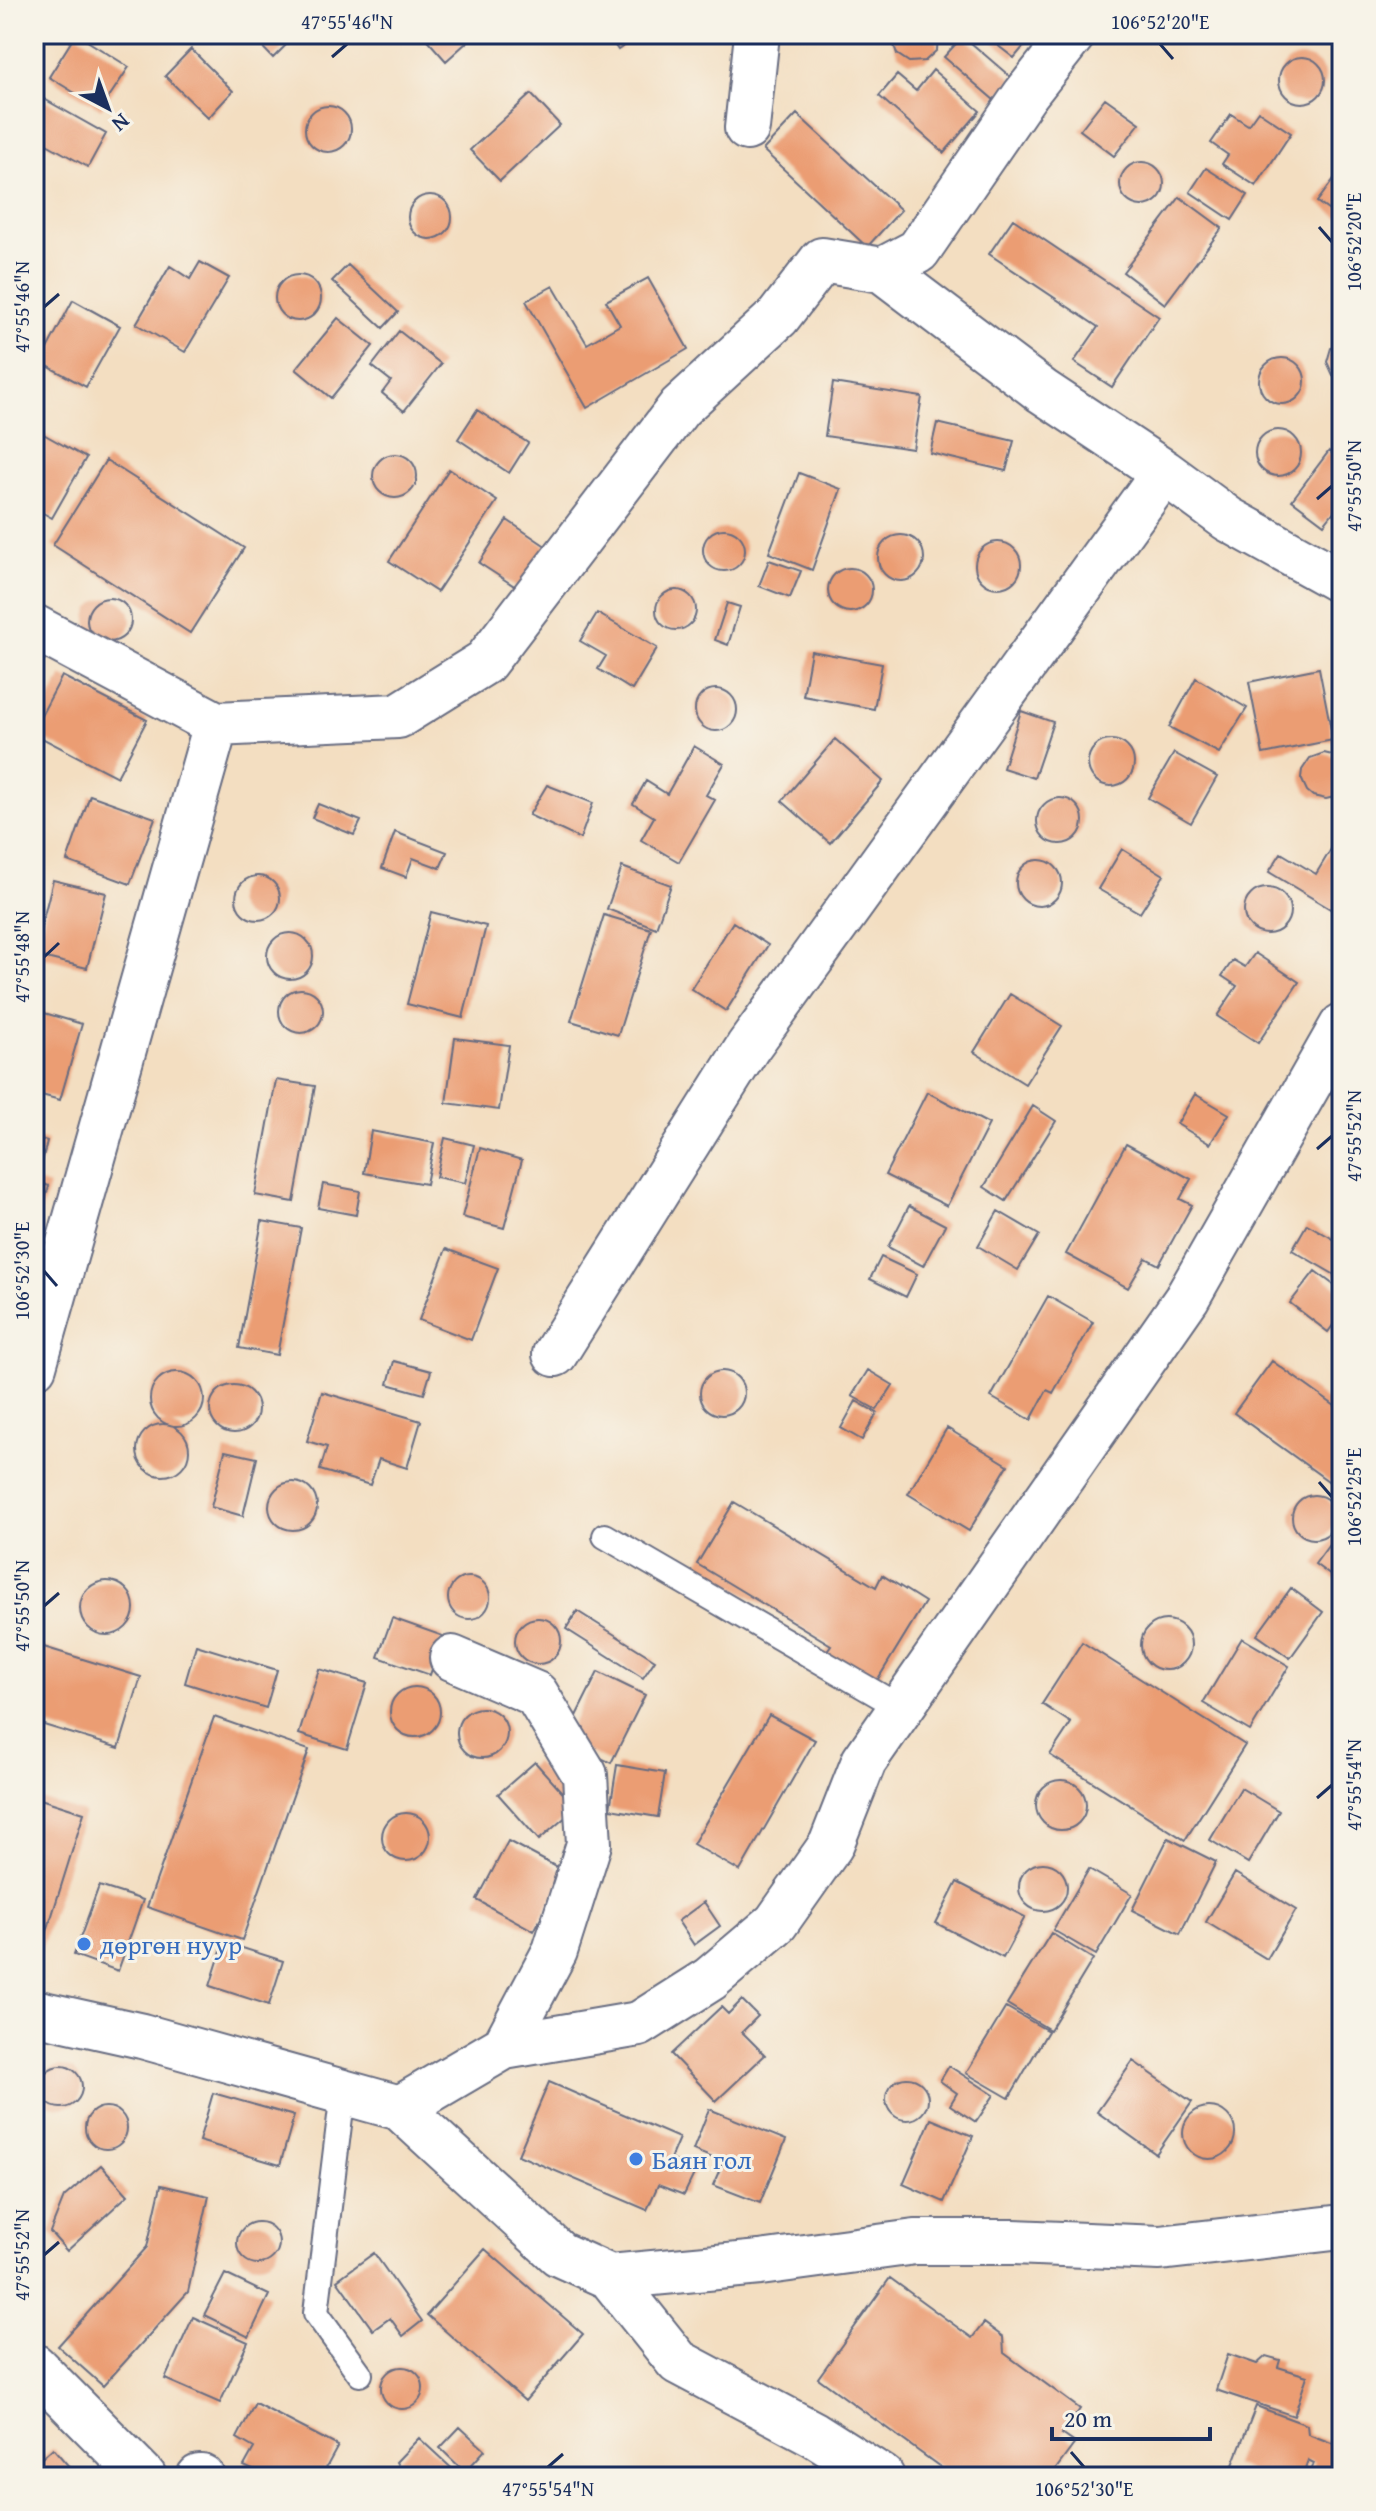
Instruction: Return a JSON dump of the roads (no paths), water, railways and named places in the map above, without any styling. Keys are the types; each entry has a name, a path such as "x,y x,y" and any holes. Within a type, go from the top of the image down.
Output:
{"street":[{"path":"747,128 757,34"},
{"path":"882,270 918,251 1025,95 1073,34"},
{"path":"34,627 216,724 398,716 485,662 680,407 778,317 822,260 882,270 1042,391 1164,472 1228,519 1342,582"},
{"path":"555,1354 748,1047 1164,472"},
{"path":"34,1366 216,724"},
{"path":"400,2108 504,2047 639,2024 710,1979 776,1923 831,1845 864,1761 1187,1298 1342,1026"},
{"path":"452,1658 536,1694 585,1775 589,1844 555,1951 504,2047"},
{"path":"34,2012 142,2036 400,2108 559,2254 610,2277 678,2362 814,2434 882,2477"},
{"path":"610,2277 760,2263 915,2242 1160,2248 1342,2227"},
{"path":"34,2366 144,2477"}],"lane":[{"path":"605,1536 901,1708"},
{"path":"343,2092 316,2313 360,2374"}],"place":[{"name":"дөргөн нуур","path":"84,1944"},
{"name":"Баян гол","path":"636,2159"}]}
